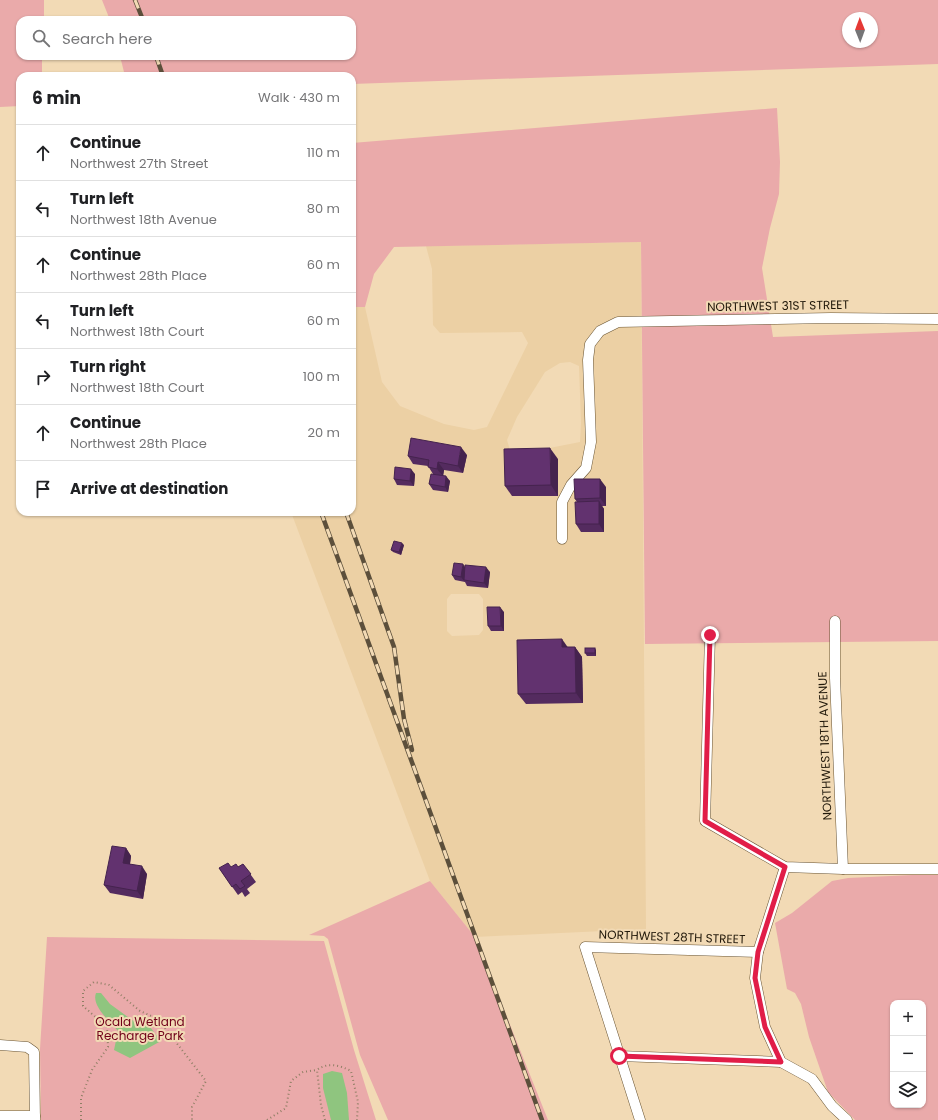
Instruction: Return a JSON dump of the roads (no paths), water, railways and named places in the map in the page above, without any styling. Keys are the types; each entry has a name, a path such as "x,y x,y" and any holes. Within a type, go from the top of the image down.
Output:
{"street":[{"name":"NORTHWEST 31ST STREET","path":"562,538 562,502 571,485 586,468 590,442 588,360 590,344 600,331 618,322 831,318 938,319"},
{"name":"NORTHWEST 18TH AVENUE","path":"836,621 835,678 843,869"},
{"path":"710,635 705,821 785,867 843,869 938,869"},
{"path":"781,1062 765,1027 755,978 758,952 785,867"},
{"name":"NORTHWEST 28TH STREET","path":"619,1056 585,947 758,952"},
{"path":"0,1045 27,1047 34,1052 35,1118 0,1116"},
{"path":"640,1120 619,1056 781,1062 812,1079 832,1106 847,1120"}],"railway":[{"path":"135,0 141,16"},
{"path":"157,60 162,72"},
{"path":"322,516 542,1120"},
{"path":"347,516 394,647 404,719 412,750"}],"park label":[{"name":"Ocala Wetland Recharge Park","path":"140,1029"}]}
